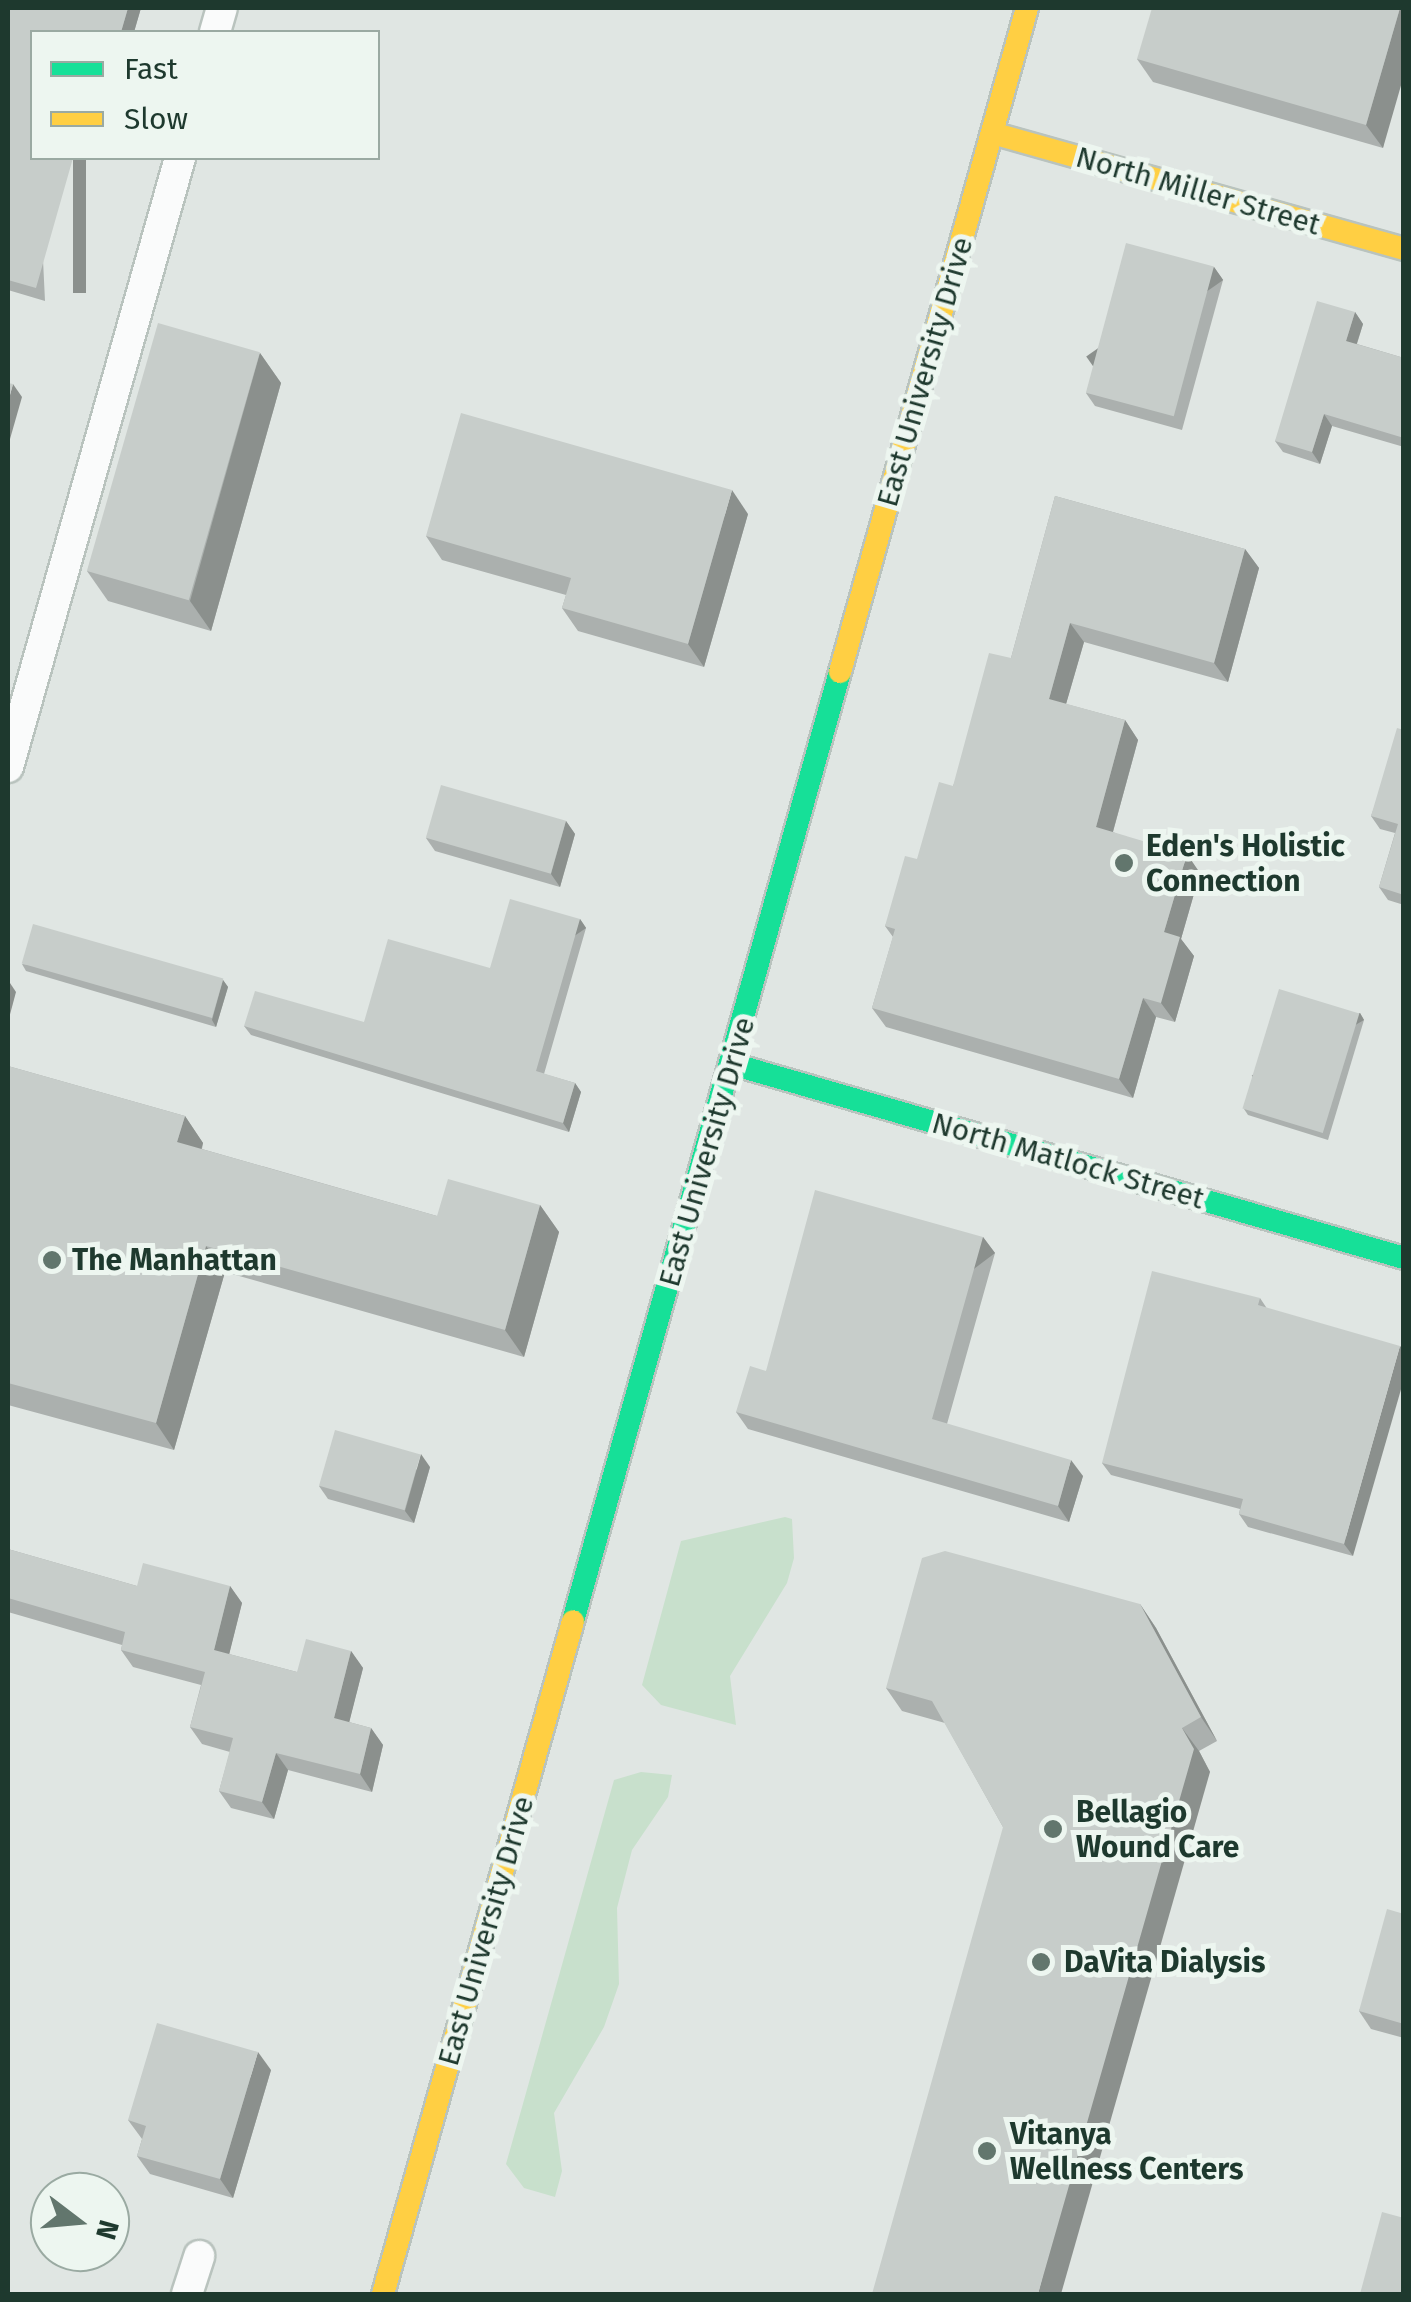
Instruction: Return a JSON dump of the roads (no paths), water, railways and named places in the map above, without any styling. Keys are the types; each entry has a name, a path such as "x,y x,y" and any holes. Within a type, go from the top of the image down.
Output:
{"main road":[{"name":"East University Drive","path":"383,2294 1027,8"},
{"name":"North Miller Street","path":"992,133 1404,249"},
{"name":"North Matlock Street","path":"732,1064 1404,1258"}],"lane":[{"path":"8,767 179,160"},
{"path":"187,2294 199,2256"}],"place":[{"name":"Eden's Holistic Connection","path":"1124,863"},
{"name":"The Manhattan","path":"52,1260"},
{"name":"Bellagio Wound Care","path":"1053,1829"},
{"name":"DaVita Dialysis","path":"1041,1962"},
{"name":"Vitanya Wellness Centers","path":"987,2151"}]}
